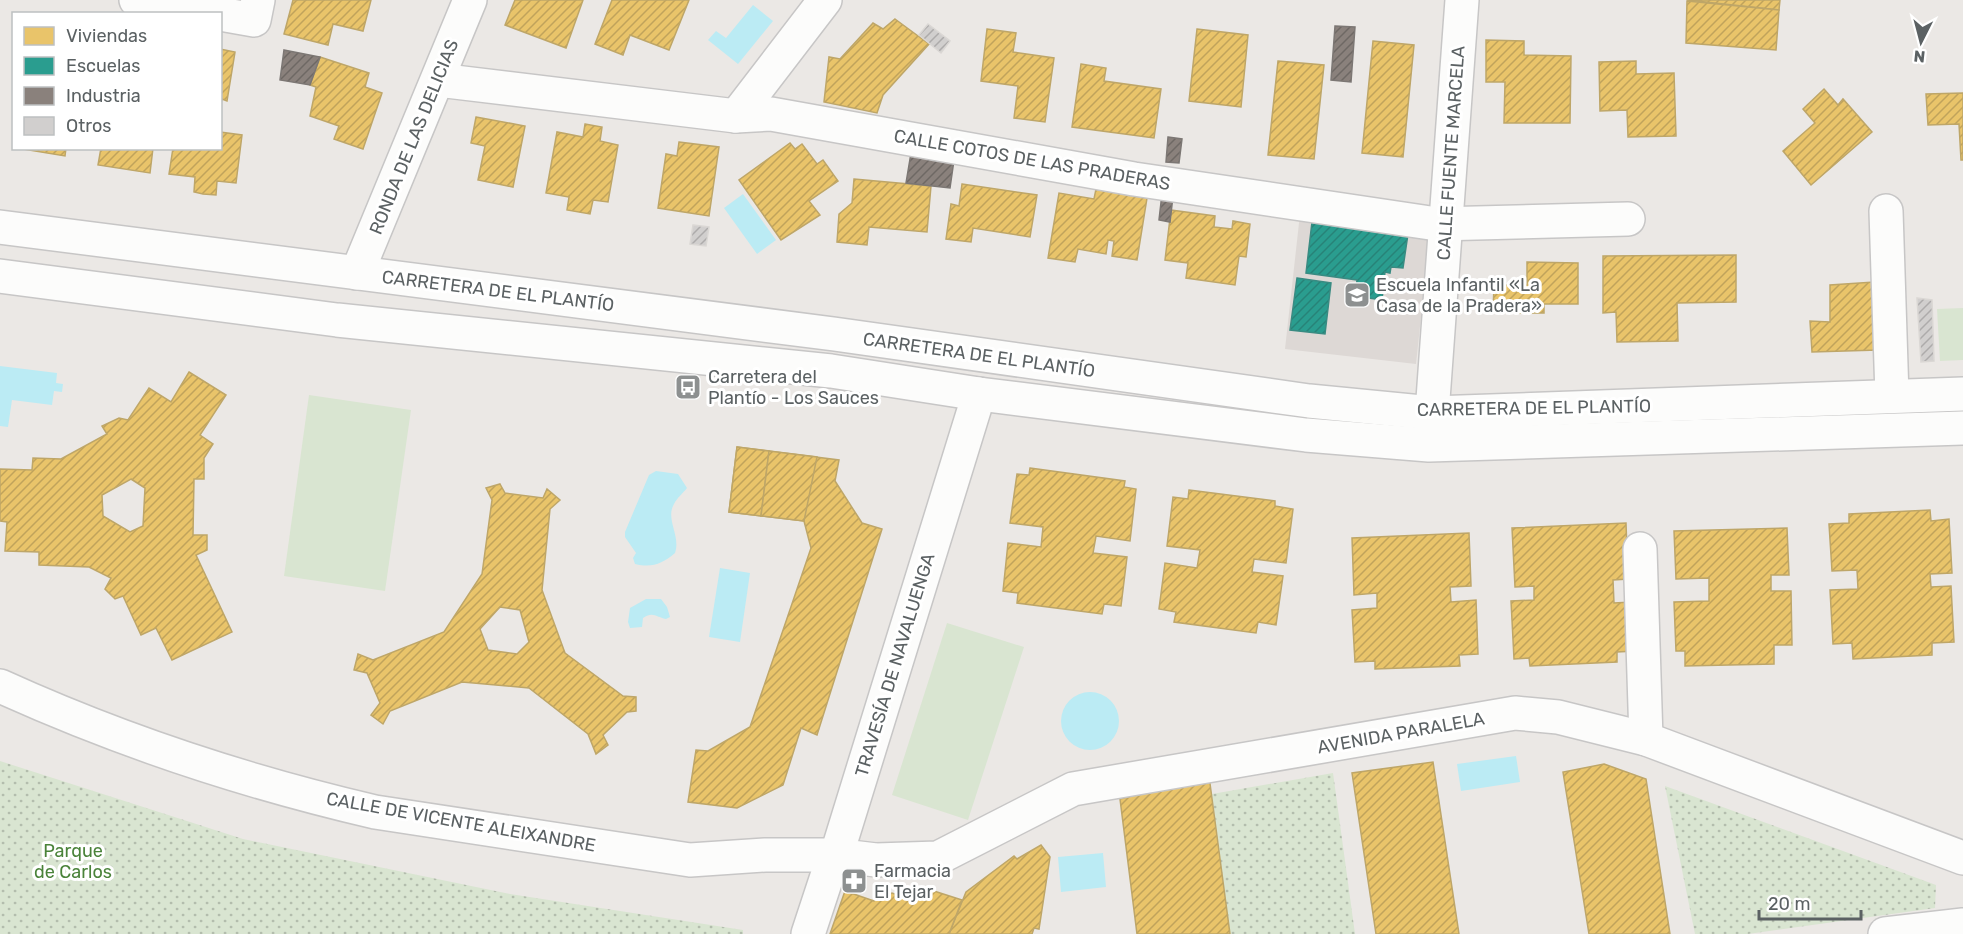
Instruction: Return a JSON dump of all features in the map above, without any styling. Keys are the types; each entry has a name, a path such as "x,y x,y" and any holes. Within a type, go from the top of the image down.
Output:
{"street":[{"path":"136,0 205,12"},
{"name":"RONDA DE LAS DELICIAS","path":"357,273 470,0"},
{"path":"736,116 825,0"},
{"name":"CALLE FUENTE MARCELA","path":"1432,413 1462,0"},
{"path":"222,14 256,10"},
{"name":"CALLE COTOS DE LAS PRADERAS","path":"438,80 736,116 771,114 1134,179 1446,225 1628,219"},
{"path":"1886,212 1892,396"},
{"name":"CARRETERA DE EL PLANTÍO","path":"0,227 845,335 1309,402 1432,413 1963,394"},
{"name":"CARRETERA DE EL PLANTÍO","path":"0,276 337,321 831,371 980,394 1306,435 1429,445 1963,428"},
{"name":"TRAVESÍA DE NAVALUENGA","path":"808,934 834,855 839,847 980,394"},
{"path":"1640,549 1646,739"},
{"name":"CALLE DE VICENTE ALEIXANDRE","path":"0,686 63,715 184,760 257,783 375,812 690,860 834,855"},
{"name":"AVENIDA PARALELA","path":"834,855 876,860 938,858 1072,789 1515,713 1558,717 1646,739 1963,860"},
{"path":"1900,933 1958,919"}],"shaded area":[{"name":"Escuela Infantil «La Casa de la Pradera»","path":"1300,214 1424,237 1429,242 1416,364 1285,349"}],"green space":[{"path":"1963,308 1963,360 1940,361 1937,309"},
{"path":"309,395 411,410 385,591 284,576"},
{"path":"947,623 1024,647 968,820 892,795"},
{"name":"Parque de Carlos","path":"0,761 243,839 510,894 743,930 743,934 0,934"},
{"path":"1333,773 1355,934 1230,934 1212,794"},
{"path":"1665,786 1936,885 1935,908 1748,934 1695,934"}],"water":[{"path":"753,5 773,21 738,64 708,40 716,31 726,38"},
{"path":"743,194 776,240 757,254 724,208"},
{"path":"0,366 57,373 56,383 63,384 62,392 54,391 52,405 12,400 8,427 0,426"},
{"path":"656,471 678,474 687,488 672,510 676,540 675,553 666,560 647,566 635,564 633,558 636,553 625,537 625,532 649,475"},
{"path":"720,568 750,573 740,642 709,637"},
{"path":"646,599 661,599 670,617 666,619 649,615 643,618 642,627 630,628 628,622 630,608"},
{"path":"1090,692 1101,694 1114,705 1119,721 1117,732 1106,745 1090,750 1079,748 1066,737 1061,721 1063,710 1074,697"},
{"path":"1516,756 1520,782 1461,791 1457,764"},
{"path":"1103,853 1106,887 1061,892 1058,857"}],"building: Viviendas":[{"path":"293,0 371,0 363,31 333,24 328,45 284,34"},
{"path":"515,0 583,0 566,48 505,25"},
{"path":"612,0 689,0 669,50 630,35 623,55 595,44"},
{"path":"1687,0 1780,0 1779,10"},
{"path":"1687,1 1779,10 1776,50 1686,43"},
{"path":"895,19 929,44 883,95 877,113 824,102 829,57 840,59 873,23 883,29"},
{"path":"987,29 1016,33 1013,52 1054,58 1045,122 1014,118 1018,86 981,81"},
{"path":"1197,29 1248,35 1241,107 1189,101"},
{"path":"1486,40 1524,41 1524,55 1571,56 1570,123 1504,123 1505,82 1486,82"},
{"path":"1373,41 1414,45 1403,157 1362,153"},
{"path":"222,49 235,52 227,101 222,99"},
{"path":"320,57 369,73 365,87 382,93 363,149 334,139 339,126 310,116 316,87 310,85"},
{"path":"1278,61 1324,65 1314,159 1268,155"},
{"path":"1636,61 1636,74 1674,73 1676,136 1628,137 1627,110 1600,111 1599,62"},
{"path":"1081,64 1106,68 1104,81 1161,89 1154,138 1072,127"},
{"path":"1824,89 1838,105 1843,99 1872,132 1811,185 1783,151 1815,123 1803,109"},
{"path":"1963,93 1963,160 1961,160 1959,124 1928,125 1926,94"},
{"path":"476,117 525,126 513,187 478,180 485,146 471,143"},
{"path":"585,124 602,127 600,141 618,145 608,202 593,200 590,214 567,210 569,197 546,193 557,132 583,137"},
{"path":"222,132 242,135 236,183 217,181 216,195 194,192 195,177 169,174 173,150 222,150"},
{"path":"679,142 719,147 709,216 658,208 666,154 677,156"},
{"path":"790,143 795,149 802,144 817,164 823,160 838,181 809,201 820,215 781,240 739,180"},
{"path":"29,150 66,150 65,156"},
{"path":"101,150 153,150 150,173 98,165"},
{"path":"854,179 931,186 927,232 869,227 867,245 837,242 839,214 852,203"},
{"path":"962,184 1037,195 1030,237 973,228 971,242 946,239 951,204 959,206"},
{"path":"1096,189 1147,198 1137,260 1112,256 1114,241 1108,240 1106,254 1078,249 1075,262 1048,258 1059,193 1094,199"},
{"path":"1171,210 1215,216 1214,227 1232,229 1233,221 1250,224 1246,257 1239,256 1235,285 1186,278 1188,263 1165,260"},
{"path":"1736,255 1736,302 1677,303 1678,341 1617,342 1616,312 1603,313 1603,256"},
{"path":"1527,262 1578,263 1578,304 1544,304 1544,313 1493,313 1494,285 1527,285"},
{"path":"1874,282 1878,350 1812,352 1810,321 1830,322 1830,285"},
{"path":"189,372 226,395 200,435 213,444 204,458 204,479 194,479 193,535 207,535 207,550 196,555 232,632 172,660 156,628 141,635 123,596 115,599 105,589 111,578 89,567 39,565 39,552 5,551 7,522 0,521 0,469 32,470 33,458 61,459 107,434 102,426 119,418 128,420 149,388 171,402","holes":["131,479 145,488 143,526 130,532 103,516 102,495"]},
{"path":"737,447 839,460 835,481 862,523 882,529 817,735 801,728 783,785 737,808 688,802 696,750 708,751 750,727 811,548 804,521 729,512"},
{"path":"737,447 769,451 761,516 729,512"},
{"path":"769,451 817,457 804,521 761,516"},
{"path":"1030,468 1125,481 1124,487 1136,489 1130,541 1096,536 1093,553 1127,557 1121,606 1104,604 1102,614 1017,603 1018,593 1003,591 1008,543 1041,547 1043,527 1010,523 1017,474 1029,475"},
{"path":"500,484 505,493 543,498 547,489 560,500 550,509 542,590 565,653 623,696 636,697 636,711 627,712 603,735 608,745 596,754 588,734 529,688 462,682 390,711 383,724 371,715 380,703 367,673 354,670 358,654 373,660 444,632 482,574 492,500 486,488","holes":["500,607 520,610 529,642 517,654 488,650 480,629"]},
{"path":"1189,490 1275,501 1275,506 1293,509 1286,563 1254,559 1252,572 1283,576 1276,625 1258,622 1256,633 1174,622 1176,612 1159,609 1165,563 1197,568 1200,550 1167,546 1173,497 1188,499"},
{"path":"1930,510 1931,521 1949,519 1952,573 1930,574 1931,587 1951,586 1954,642 1932,643 1932,655 1853,659 1852,643 1833,644 1830,590 1858,589 1857,570 1832,571 1829,524 1849,523 1849,514"},
{"path":"1626,523 1628,579 1613,580 1614,603 1631,602 1634,651 1617,652 1617,662 1530,666 1529,658 1514,659 1511,601 1534,600 1534,586 1515,587 1512,528"},
{"path":"1787,528 1789,575 1771,575 1771,591 1791,591 1792,645 1774,645 1774,664 1685,666 1685,651 1676,651 1674,602 1709,601 1709,578 1676,579 1674,531"},
{"path":"1469,533 1471,586 1450,587 1451,602 1476,600 1478,654 1459,655 1460,666 1375,669 1375,661 1355,662 1352,610 1377,608 1377,593 1354,595 1352,538"},
{"path":"1433,762 1459,934 1376,934 1352,773"},
{"path":"1604,764 1646,779 1670,934 1589,934 1563,772"},
{"path":"1209,776 1230,934 1137,934 1120,799"},
{"path":"1041,845 1050,857 1039,929 1034,928 1032,934 949,934 966,892 1014,856 1017,859"},
{"path":"922,890 934,891 962,900 949,934 830,934 845,891 874,901 877,893 886,896 892,893 906,898 912,894 920,896"}],"building: Escuelas":[{"path":"1312,222 1408,234 1403,268 1391,267 1390,273 1385,272 1382,300 1355,296 1357,280 1306,273"},
{"path":"1297,278 1331,283 1325,334 1290,330"}],"building: Industria":[{"path":"1335,26 1355,27 1351,82 1331,80"},
{"path":"284,50 320,57 310,85 280,80"},
{"path":"1168,137 1182,139 1179,163 1166,162"},
{"path":"911,153 954,160 950,188 906,183"},
{"path":"1162,194 1173,196 1170,222 1159,220"}],"building: Otros":[{"path":"928,24 950,41 941,53 919,35"},
{"path":"693,225 709,227 706,246 690,244"},
{"path":"1917,298 1932,300 1934,361 1921,362"}],"place":[{"name":"Escuela Infantil «La Casa de la Pradera»","path":"1357,295"},
{"name":"Carretera del Plantío - Los Sauces","path":"688,387"},
{"name":"Farmacia El Tejar","path":"854,881"}]}
